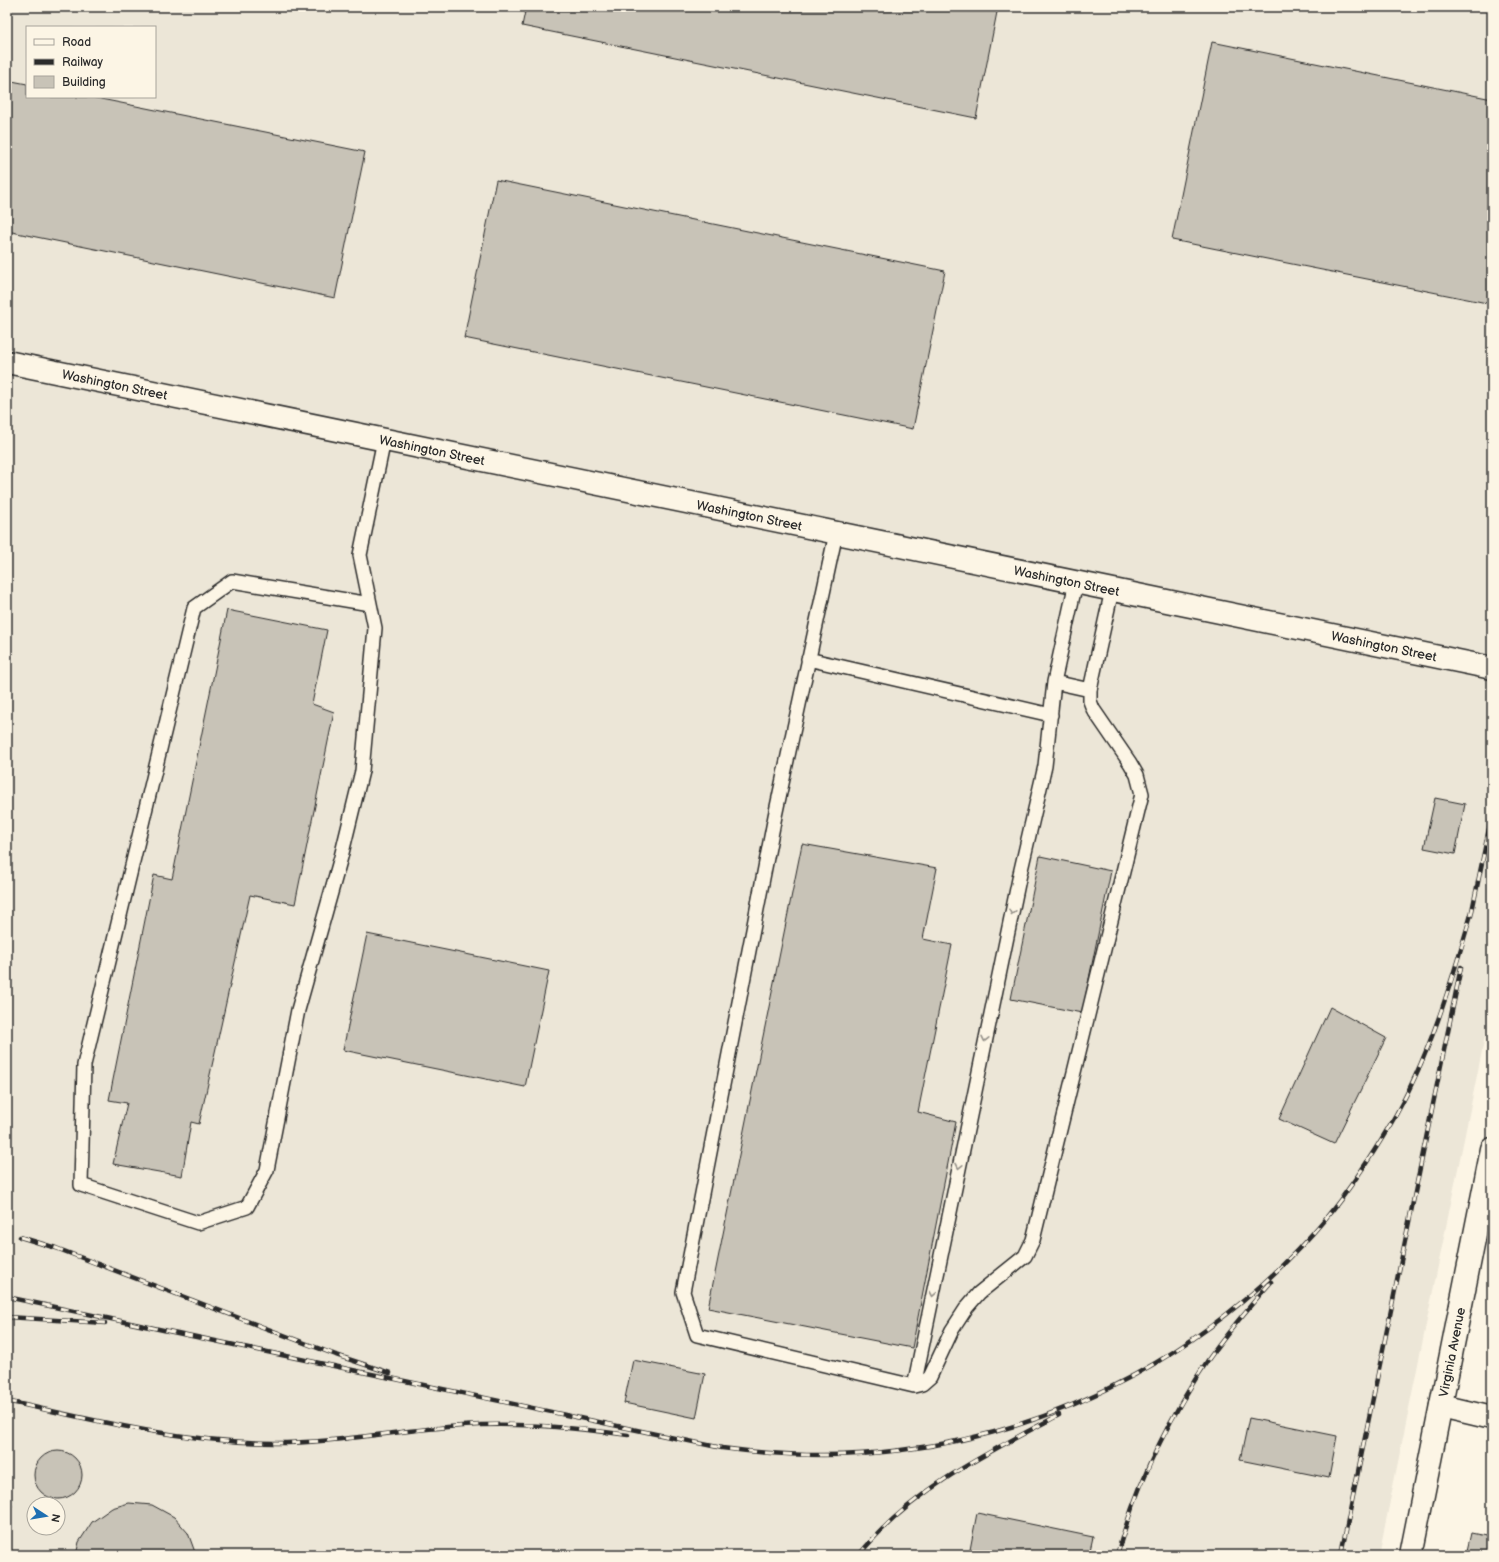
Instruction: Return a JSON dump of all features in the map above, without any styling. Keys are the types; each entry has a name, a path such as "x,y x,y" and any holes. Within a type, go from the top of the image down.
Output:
{"street":[{"name":"Washington Street","path":"7,362 1492,668"},
{"name":"Virginia Avenue","path":"1411,1555 1492,1149"},
{"path":"1441,1406 1492,1418"}],"lane":[{"path":"370,604 232,581 194,608 84,1065 81,1185 198,1222 247,1207 267,1170 298,1010 341,857 362,771 374,628 370,604 360,555 384,440"},
{"path":"836,533 775,816 682,1292 697,1335 914,1386 922,1384 930,1377 952,1330 967,1307 979,1293 1025,1256 1033,1240 1142,794 1137,775 1093,709 1090,701 1090,690 1112,590"},
{"path":"914,1386 1020,874 1045,766 1054,682 1076,582"},
{"path":"808,659 1051,715"},
{"path":"1054,682 1090,690"}],"shaded area":[{"path":"7,7 1492,7 1492,1002 1379,1555 7,1555"}],"building":[{"path":"526,7 998,7 976,118 522,26"},
{"path":"1212,42 1492,99 1492,304 1172,240"},
{"path":"7,80 26,84 26,98 96,98 365,152 335,298 7,231"},
{"path":"496,180 945,271 913,429 464,338"},
{"path":"227,610 327,630 312,704 334,712 295,904 250,895 199,1124 191,1122 182,1176 113,1164 127,1103 109,1100 154,875 172,879"},
{"path":"1435,798 1465,804 1455,854 1424,848"},
{"path":"802,844 937,868 923,939 952,945 918,1112 956,1122 912,1348 708,1308"},
{"path":"1040,856 1111,871 1082,1013 1011,999"},
{"path":"367,934 549,971 525,1087 343,1050"},
{"path":"1330,1007 1386,1038 1334,1144 1279,1119"},
{"path":"633,1360 705,1374 696,1418 624,1403"},
{"path":"1249,1418 1337,1436 1329,1478 1240,1460"},
{"path":"58,1451 67,1453 75,1458 82,1475 78,1488 75,1492 66,1497 66,1496 45,1495 38,1488 34,1475 36,1466 41,1458 49,1453"},
{"path":"129,1503 152,1505 174,1517 188,1533 196,1555 76,1555 79,1542 92,1522 112,1508"},
{"path":"7,1504 12,1505 7,1528"},
{"path":"977,1513 1093,1537 1089,1555 969,1555"},
{"path":"1472,1533 1492,1537 1492,1555 1467,1555"},
{"path":"43,1551 55,1555 30,1555 34,1553"}],"railway":[{"path":"1471,916 1492,814"},
{"path":"7,1297 722,1448 767,1453 834,1455 879,1453 962,1440 1022,1424 1080,1402 1135,1374 1188,1342 1238,1305 1284,1264 1326,1218 1360,1173 1404,1100 1428,1048 1438,1021 1472,911"},
{"path":"1341,1555 1461,967"},
{"path":"20,1237 56,1248 336,1355 390,1373"},
{"path":"1117,1555 1144,1479 1180,1406 1215,1350 1238,1320 1271,1282"},
{"path":"7,1317 105,1323"},
{"path":"7,1401 106,1423 173,1435 240,1442 274,1443 321,1441 438,1428 483,1425 545,1426 628,1435"},
{"path":"859,1555 902,1511 926,1492 978,1459 1059,1415"}]}
